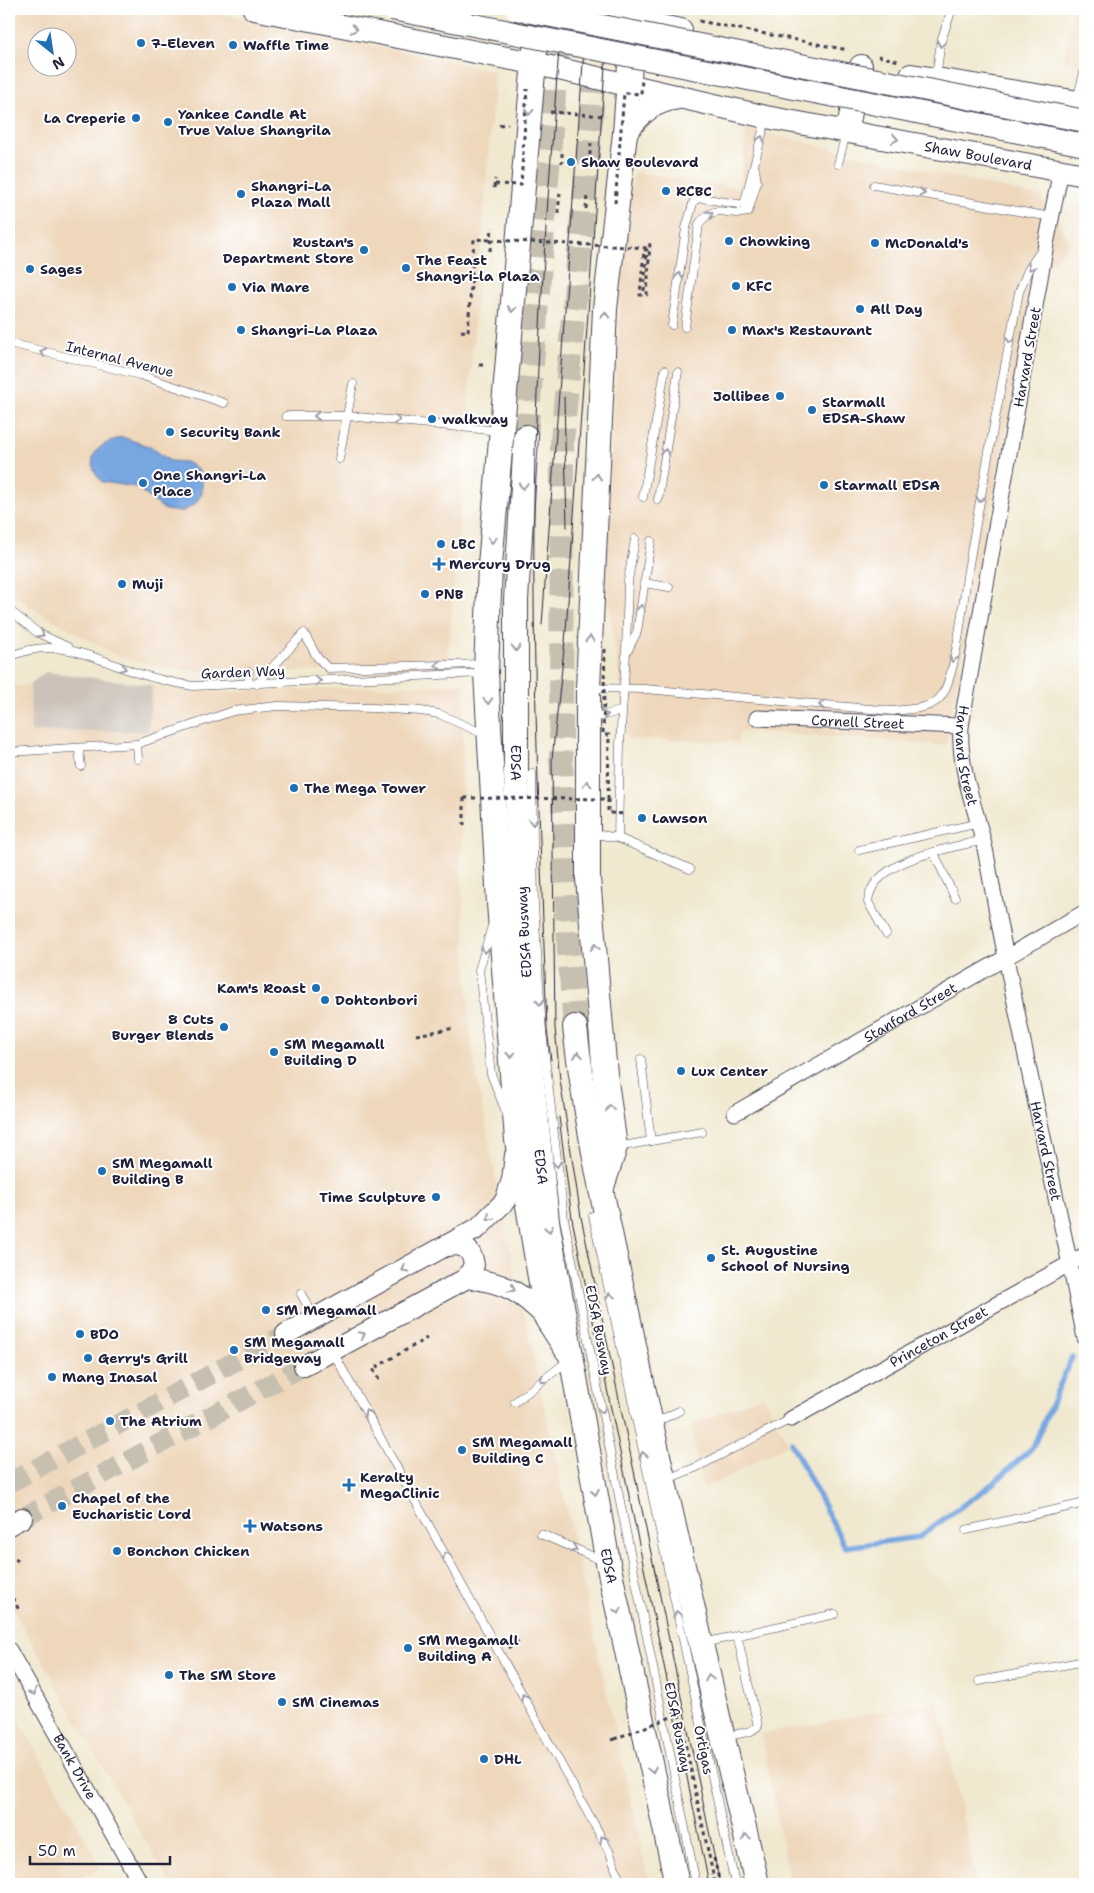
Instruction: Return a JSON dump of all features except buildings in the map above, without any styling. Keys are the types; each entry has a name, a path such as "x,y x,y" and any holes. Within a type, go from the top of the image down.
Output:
{"highway":[{"path":"418,9 537,32 602,36 620,30 634,14"},
{"path":"538,9 533,63 525,103 502,431 490,565 486,668 499,903 517,1140 547,1319 572,1357"},
{"path":"601,1190 615,1147 600,1024 588,878 588,688 605,309 621,111 631,50 634,14"},
{"path":"533,63 572,45 584,44 631,50 854,96 1081,123"},
{"path":"621,111 633,121 651,105 678,97"},
{"name":"EDSA","path":"526,437 516,600 516,774 527,1034 547,1221 608,1563 677,1884"},
{"path":"575,1027 581,1079 601,1190 663,1480 756,1884"}],"main road":[{"name":"Shaw Boulevard","path":"254,9 533,63 621,111 678,97 766,116 1085,174"},
{"path":"392,9 1081,123"},
{"path":"516,9 1081,123"},
{"path":"575,9 634,14 860,57 936,74 1081,123"},
{"path":"846,131 860,57"},
{"path":"1061,170 1081,123"},
{"path":"286,1334 478,1228 505,1202 512,1180 517,1140"},
{"path":"304,1366 467,1278 474,1265 470,1250 463,1246 448,1246"},
{"path":"467,1278 489,1280 507,1286 529,1300 547,1319"}],"street":[{"name":"Harvard Street","path":"1061,170 1046,244 961,726 962,765 984,840 1004,957 1085,1338"},
{"name":"Cornell Street","path":"757,718 961,726"},
{"name":"Stanford Street","path":"735,1113 1085,912"},
{"name":"Princeton Street","path":"791,1419 1085,1255"},
{"name":"Bank Drive","path":"9,1650 141,1884"}],"lane":[{"path":"936,74 941,41 952,9"},
{"path":"1081,123 1085,68"},
{"path":"672,324 686,228 694,200 701,198 744,205 766,116"},
{"path":"838,164 846,131"},
{"path":"686,327 699,224 707,214 718,210 748,212 757,182 754,164"},
{"path":"874,185 1051,217"},
{"path":"588,688 708,694 893,711 918,708 935,703 941,698 954,658 989,446 1020,292 1028,270 1046,244"},
{"name":"Internal Avenue","path":"9,343 140,375 224,403"},
{"path":"643,497 666,370"},
{"path":"658,500 678,372"},
{"path":"338,459 353,384"},
{"path":"286,416 348,416 502,431"},
{"path":"618,838 623,744 621,710 626,653 628,581 635,539"},
{"path":"626,653 637,632 651,541"},
{"path":"644,583 669,587"},
{"path":"9,610 38,633 77,650"},
{"path":"257,684 304,633 317,657 328,668 486,668"},
{"name":"Garden Way","path":"9,657 40,649 77,650 137,673 193,686 257,684 486,668"},
{"path":"248,672 248,684"},
{"path":"9,752 78,750 138,744 233,711 276,706 373,708 439,714 456,720 490,737"},
{"path":"588,718 621,710"},
{"path":"138,744 138,759"},
{"path":"78,750 81,766"},
{"name":"EDSA Busway","path":"532,774 534,905 542,1031 564,1219 696,1884"},
{"path":"859,850 979,823"},
{"path":"588,833 618,838 690,869"},
{"path":"886,934 868,902 872,887 886,872 901,863 984,840"},
{"path":"934,853 955,898"},
{"path":"641,1059 651,1141"},
{"path":"615,1147 702,1132"},
{"name":"EDSA Busway","path":"593,1216 735,1884"},
{"path":"301,1294 315,1318"},
{"path":"332,1351 610,1853 621,1884"},
{"path":"514,1402 572,1357"},
{"path":"651,1425 679,1411"},
{"path":"663,1480 697,1467 791,1419"},
{"path":"966,1530 1085,1503"},
{"path":"541,1534 608,1563"},
{"path":"702,1644 835,1614"},
{"path":"723,1737 750,1731 758,1726 738,1635"},
{"path":"979,1681 1085,1661"}],"path":[{"path":"708,23 936,74"},
{"path":"495,179 495,186 521,185 525,103 621,111 615,202"},
{"path":"498,124 508,124"},
{"path":"589,164 591,144"},
{"path":"562,153 562,163"},
{"path":"558,214 560,193"},
{"path":"586,209 587,194"},
{"path":"490,251 489,240 492,227"},
{"path":"461,331 468,332 474,239 649,248"},
{"path":"644,291 647,250 644,250 640,295 647,295 650,241"},
{"path":"479,365 485,365"},
{"path":"605,647 603,735 609,735 608,813 626,814"},
{"path":"464,826 464,798 608,799"},
{"path":"416,1035 456,1028"},
{"path":"379,1380 373,1369 427,1338"},
{"path":"9,1554 18,1561"},
{"path":"9,1591 20,1612"},
{"name":"Ortigas","path":"679,1714 684,1712 720,1884"},
{"path":"613,1740 679,1714 715,1884"},
{"name":"Ortigas","path":"674,1716 676,1725"}],"shaded area":[{"name":"Shangri-La Plaza","path":"9,9 198,9 495,71 447,670 234,672 161,668 114,654 27,605 9,590"},
{"path":"1073,9 1085,9 1085,66 1063,61"},
{"name":"Starmall EDSA-Shaw","path":"747,129 1041,197 1070,242 1033,286 946,745 741,731 737,742 627,739 604,566 624,249 634,172 739,188"},
{"path":"46,672 152,685 148,731 31,732 30,684"},
{"name":"SM Megamall","path":"30,684 32,732 148,731 152,685 222,692 464,684 461,868 471,1046 507,1237 649,1884 170,1884 9,1602 9,687"},
{"path":"763,1395 788,1444 703,1490 691,1426"},
{"path":"938,1701 977,1884 790,1884 761,1734"},
{"path":"9,1702 101,1867 71,1884 9,1884"}],"water":[{"path":"122,437 151,447 170,461 186,462 198,469 202,481 202,493 195,504 181,512 165,510 136,487 102,482 93,466 95,453 105,444"}],"waterway":[{"path":"791,1442 845,1547 919,1537 995,1482 1033,1447 1072,1357"}],"tunnel":[{"path":"526,437 560,20"},
{"path":"575,1027 569,949 561,758 562,441 599,28"},
{"path":"9,1483 286,1334"},
{"path":"22,1518 304,1366"}],"tram line":[{"path":"551,1060 547,1030 538,766 534,633 534,501 541,316 562,9"},
{"path":"542,625 587,9"},
{"path":"609,9 566,631 552,759 555,1028 560,1080 581,1217 720,1884"},
{"path":"564,397 567,527"},
{"path":"559,1117 572,1219 709,1884"}],"place":[{"name":"7-Eleven","path":"141,43"},
{"name":"Waffle Time","path":"233,45"},
{"name":"La Creperie","path":"136,118"},
{"name":"Yankee Candle At True Value Shangrila","path":"168,122"},
{"name":"Shaw Boulevard","path":"571,162"},
{"name":"RCBC","path":"666,191"},
{"name":"Shangri-La Plaza Mall","path":"241,194"},
{"name":"Chowking","path":"729,241"},
{"name":"McDonald's","path":"875,243"},
{"name":"Rustan's Department Store","path":"364,250"},
{"name":"The Feast Shangri-la Plaza","path":"406,268"},
{"name":"Sages","path":"30,269"},
{"name":"KFC","path":"736,286"},
{"name":"Via Mare","path":"232,287"},
{"name":"All Day","path":"860,309"},
{"name":"Shangri-La Plaza","path":"241,330"},
{"name":"Max's Restaurant","path":"732,330"},
{"name":"Jollibee","path":"780,396"},
{"name":"Starmall EDSA-Shaw","path":"812,410"},
{"name":"walkway","path":"432,419"},
{"name":"Security Bank","path":"170,432"},
{"name":"One Shangri-La Place","path":"143,483"},
{"name":"Starmall EDSA","path":"824,485"},
{"name":"LBC","path":"441,544"},
{"name":"Mercury Drug","path":"439,564"},
{"name":"Muji","path":"122,584"},
{"name":"PNB","path":"425,594"},
{"name":"The Mega Tower","path":"294,788"},
{"name":"Lawson","path":"642,818"},
{"name":"Kam's Roast","path":"316,988"},
{"name":"Dohtonbori","path":"325,1000"},
{"name":"8 Cuts Burger Blends","path":"224,1027"},
{"name":"SM Megamall Building D","path":"274,1052"},
{"name":"Lux Center","path":"681,1071"},
{"name":"SM Megamall Building B","path":"102,1171"},
{"name":"Time Sculpture","path":"436,1197"},
{"name":"St. Augustine School of Nursing","path":"711,1258"},
{"name":"SM Megamall","path":"266,1310"},
{"name":"BDO","path":"80,1334"},
{"name":"SM Megamall Bridgeway","path":"234,1350"},
{"name":"Gerry's Grill","path":"88,1358"},
{"name":"Mang Inasal","path":"52,1377"},
{"name":"The Atrium","path":"110,1421"},
{"name":"SM Megamall Building C","path":"462,1450"},
{"name":"Keralty MegaClinic","path":"349,1485"},
{"name":"Chapel of the Eucharistic Lord","path":"62,1506"},
{"name":"Watsons","path":"250,1526"},
{"name":"Bonchon Chicken","path":"117,1551"},
{"name":"SM Megamall Building A","path":"408,1648"},
{"name":"The SM Store","path":"169,1675"},
{"name":"SM Cinemas","path":"282,1702"},
{"name":"DHL","path":"484,1759"}]}
